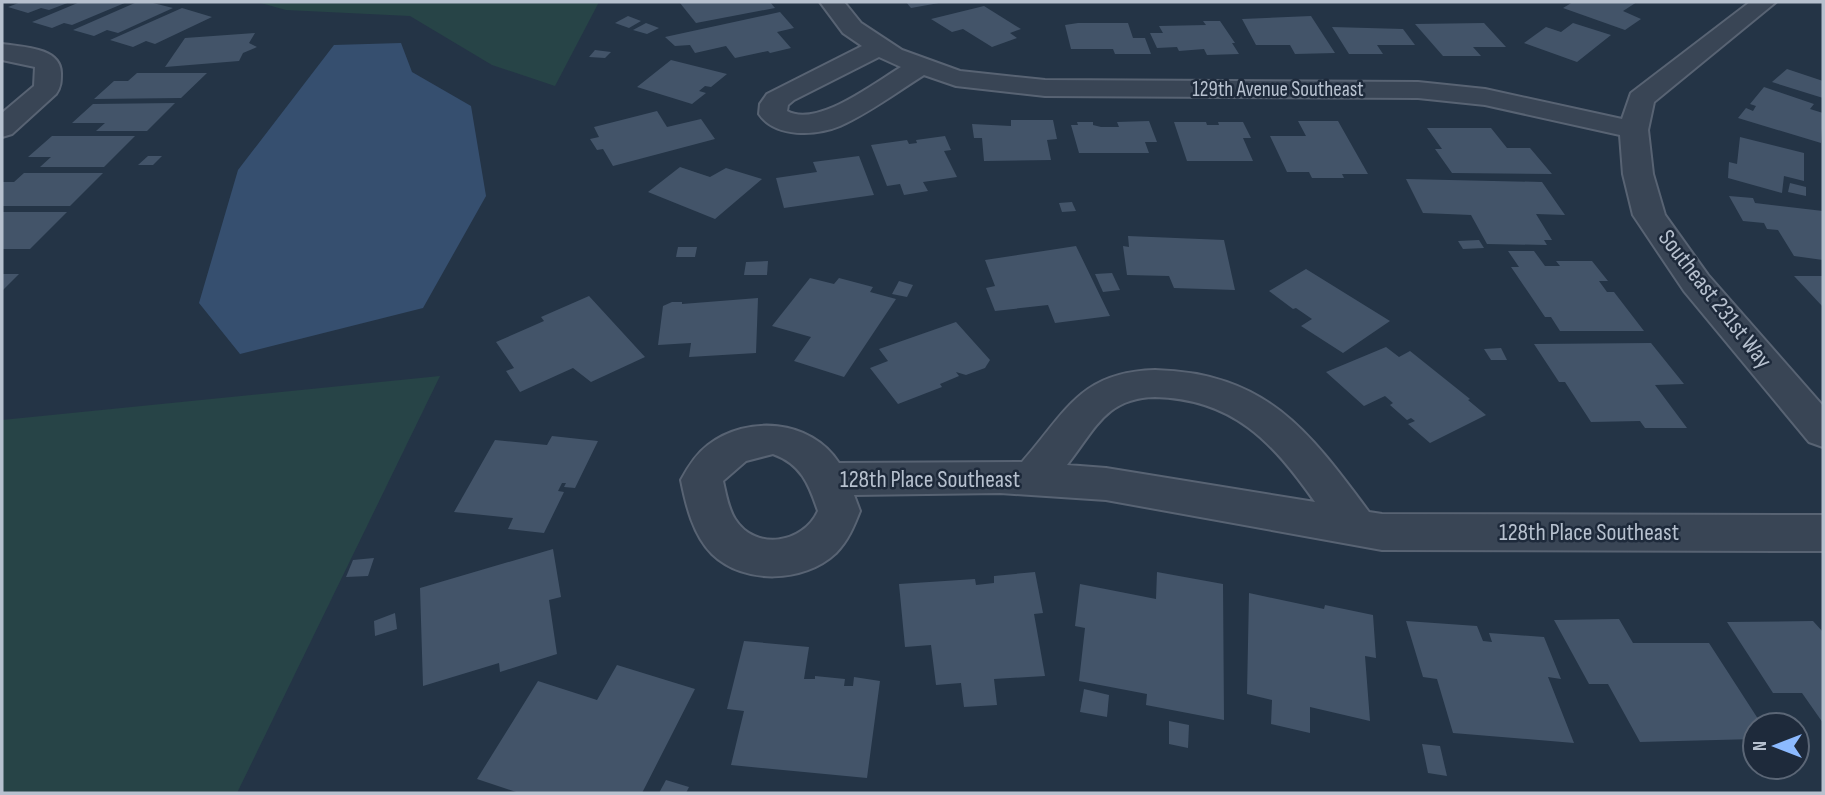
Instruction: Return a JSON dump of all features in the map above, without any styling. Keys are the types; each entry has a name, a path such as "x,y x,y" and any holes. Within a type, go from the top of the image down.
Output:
{"street":[{"name":"129th Avenue Southeast","path":"832,2 852,28 886,51 920,67 956,78 1045,88 1418,90 1485,97 1634,130"},
{"name":"Southeast 231st Way","path":"1764,2 1641,99 1634,130 1638,174 1649,215 1696,283 1823,432"},
{"path":"886,51 784,94 772,107 773,114 791,124 818,124 830,120 920,67"},
{"path":"2,52 34,57 48,64 50,76 47,88 2,128"},
{"name":"128th Place Southeast","path":"1032,479 1096,400 1116,388 1150,383 1182,385 1217,392 1262,414 1290,438 1356,527"},
{"name":"128th Place Southeast","path":"828,479 1000,477 1106,484 1382,532 1823,533"}],"green space":[{"path":"257,2 599,2 555,86 492,65 410,16 286,10"},
{"path":"440,376 237,793 2,793 2,420"}],"water":[{"path":"401,43 412,72 471,106 486,196 423,308 240,354 199,303 238,170 334,45"}],"building":[{"path":"21,2 70,2 49,10 41,8 28,13 8,7"},
{"path":"80,2 127,2 72,25 64,23 52,28 32,22"},
{"path":"137,2 173,8 118,33 107,30 94,36 73,30"},
{"path":"770,2 775,8 696,23 680,3"},
{"path":"906,2 939,2 939,3 911,8"},
{"path":"1573,2 1637,2 1623,11 1641,19 1625,30 1563,8"},
{"path":"984,6 1021,29 1010,33 1017,38 992,47 963,29 952,32 931,19"},
{"path":"182,8 212,17 155,44 146,41 133,47 110,40"},
{"path":"780,12 794,28 777,32 791,48 770,53 768,51 735,58 726,46 695,53 690,45 675,46 665,37"},
{"path":"628,16 641,21 629,28 615,23"},
{"path":"1311,16 1335,53 1295,54 1290,45 1256,45 1242,19"},
{"path":"1203,21 1220,21 1239,54 1207,55 1204,49 1179,51 1177,47 1157,48 1150,33 1163,33 1159,26 1206,25"},
{"path":"646,23 659,28 647,34 633,30"},
{"path":"1128,23 1133,38 1145,38 1151,54 1115,54 1113,49 1071,49 1065,25"},
{"path":"1484,23 1506,47 1473,47 1481,56 1443,56 1415,24"},
{"path":"1573,23 1611,35 1577,62 1524,43 1546,27 1561,32"},
{"path":"1332,27 1403,29 1415,45 1377,45 1383,54 1349,54"},
{"path":"255,33 249,43 257,47 243,53 239,61 165,67 185,38"},
{"path":"595,50 611,52 605,58 589,57"},
{"path":"671,60 727,74 711,87 705,86 699,91 706,93 692,104 637,87"},
{"path":"1787,69 1823,81 1823,98 1772,82"},
{"path":"137,73 207,73 181,98 94,99 114,81 128,81"},
{"path":"1764,87 1814,104 1810,109 1823,113 1821,143 1738,118 1746,108 1753,111 1756,106 1750,104"},
{"path":"175,103 147,131 96,131 105,123 72,123 93,104"},
{"path":"657,111 667,127 701,119 715,139 613,166 603,149 597,150 590,139 599,137 594,127"},
{"path":"1011,120 1053,120 1057,139 1047,140 1051,160 984,161 982,138 974,138 972,124 1011,126"},
{"path":"1149,121 1157,142 1145,142 1149,153 1079,153 1071,125 1078,125 1077,122 1093,122 1093,125 1101,127 1119,127 1117,122"},
{"path":"1298,121 1338,121 1368,174 1342,174 1344,178 1312,178 1309,172 1287,172 1270,136 1306,136"},
{"path":"1174,122 1206,122 1207,125 1219,125 1218,122 1243,122 1251,138 1243,138 1253,161 1187,161"},
{"path":"1427,128 1491,128 1507,148 1530,148 1552,174 1452,173 1435,149 1442,149"},
{"path":"52,136 135,136 104,167 40,167 51,157 28,157"},
{"path":"945,136 951,150 944,151 957,177 923,182 928,191 904,195 900,184 887,186 871,145 907,140 909,144 917,143 916,140"},
{"path":"1740,137 1804,153 1804,181 1784,176 1782,193 1728,178 1729,162 1737,164"},
{"path":"148,156 162,156 153,165 138,165"},
{"path":"859,156 874,195 784,208 776,178 817,172 813,162"},
{"path":"680,167 710,177 726,168 762,179 715,219 648,192"},
{"path":"24,173 103,173 70,206 2,206 2,182 14,182"},
{"path":"1406,179 1542,182 1565,215 1536,214 1552,240 1544,240 1547,245 1487,244 1471,215 1423,213"},
{"path":"1790,183 1806,187 1806,196 1788,192"},
{"path":"1729,196 1753,198 1755,203 1823,211 1823,260 1794,256 1778,230 1767,229 1764,223 1743,221"},
{"path":"1072,202 1076,211 1062,212 1059,203"},
{"path":"2,212 67,212 30,249 2,249"},
{"path":"1128,236 1224,240 1235,290 1174,288 1169,276 1127,275 1123,246 1129,247"},
{"path":"1479,240 1484,248 1463,249 1458,241"},
{"path":"1076,246 1110,316 1055,323 1048,305 995,311 986,288 995,286 985,260"},
{"path":"678,247 697,247 695,257 676,257"},
{"path":"1508,251 1534,251 1545,266 1560,266 1556,261 1592,261 1608,281 1599,281 1607,292 1614,292 1644,331 1560,331 1551,317 1545,317 1511,267 1519,267"},
{"path":"768,261 767,275 744,275 746,262"},
{"path":"1306,269 1390,321 1343,353 1301,326 1312,319 1269,291"},
{"path":"1112,273 1120,290 1103,292 1095,274"},
{"path":"2,274 19,274 2,291"},
{"path":"1794,276 1823,276 1823,307"},
{"path":"810,278 834,284 839,278 873,287 870,292 896,299 844,377 794,361 811,337 772,326"},
{"path":"899,281 913,285 907,297 892,294"},
{"path":"589,296 645,357 591,382 573,368 520,392 506,371 514,368 496,342 544,321 541,317"},
{"path":"758,298 756,353 689,357 691,343 658,345 663,306 672,302 682,304"},
{"path":"956,322 990,360 985,368 966,375 956,372 959,376 940,384 942,387 898,404 870,368 888,361 879,349"},
{"path":"1651,343 1684,384 1655,385 1687,428 1645,428 1640,421 1591,422 1565,382 1559,382 1534,344"},
{"path":"1386,347 1399,357 1410,351 1486,415 1430,443 1408,424 1415,421 1411,418 1407,420 1390,405 1393,403 1385,396 1364,406 1326,372"},
{"path":"1501,348 1507,360 1491,360 1484,349"},
{"path":"552,436 598,441 575,488 564,487 566,483 562,483 558,491 564,492 544,533 508,529 513,518 454,512 495,440 547,445"},
{"path":"553,549 561,597 549,600 557,654 500,672 499,663 423,686 420,588"},
{"path":"374,558 368,576 346,577 353,560"},
{"path":"1035,572 1043,613 1034,614 1045,676 994,679 997,705 964,707 961,683 936,685 931,645 905,647 899,584 975,579 976,585 994,583 994,576"},
{"path":"1157,572 1223,584 1224,720 1146,705 1147,694 1079,681 1085,628 1075,626 1080,584 1156,599"},
{"path":"1249,593 1324,609 1325,605 1373,615 1376,658 1365,656 1370,721 1310,707 1310,733 1271,724 1272,700 1247,694"},
{"path":"395,613 397,629 375,636 374,621"},
{"path":"1619,619 1633,643 1709,643 1753,711 1741,711 1741,739 1640,742 1608,684 1589,684 1554,620"},
{"path":"1406,621 1477,626 1483,641 1492,642 1489,633 1544,637 1561,679 1548,677 1574,743 1453,733 1437,679 1423,677"},
{"path":"1813,621 1823,632 1823,723 1802,693 1773,693 1727,622"},
{"path":"744,641 809,647 804,679 815,679 815,676 845,679 844,686 853,686 854,677 880,681 867,778 731,765 744,711 727,709"},
{"path":"617,665 695,689 642,793 519,793 477,779 538,681 597,700"},
{"path":"1084,689 1109,695 1107,717 1080,712"},
{"path":"1169,721 1189,725 1188,748 1169,744"},
{"path":"1422,744 1440,746 1447,776 1428,773"},
{"path":"666,780 689,787 686,793 659,793"}]}
